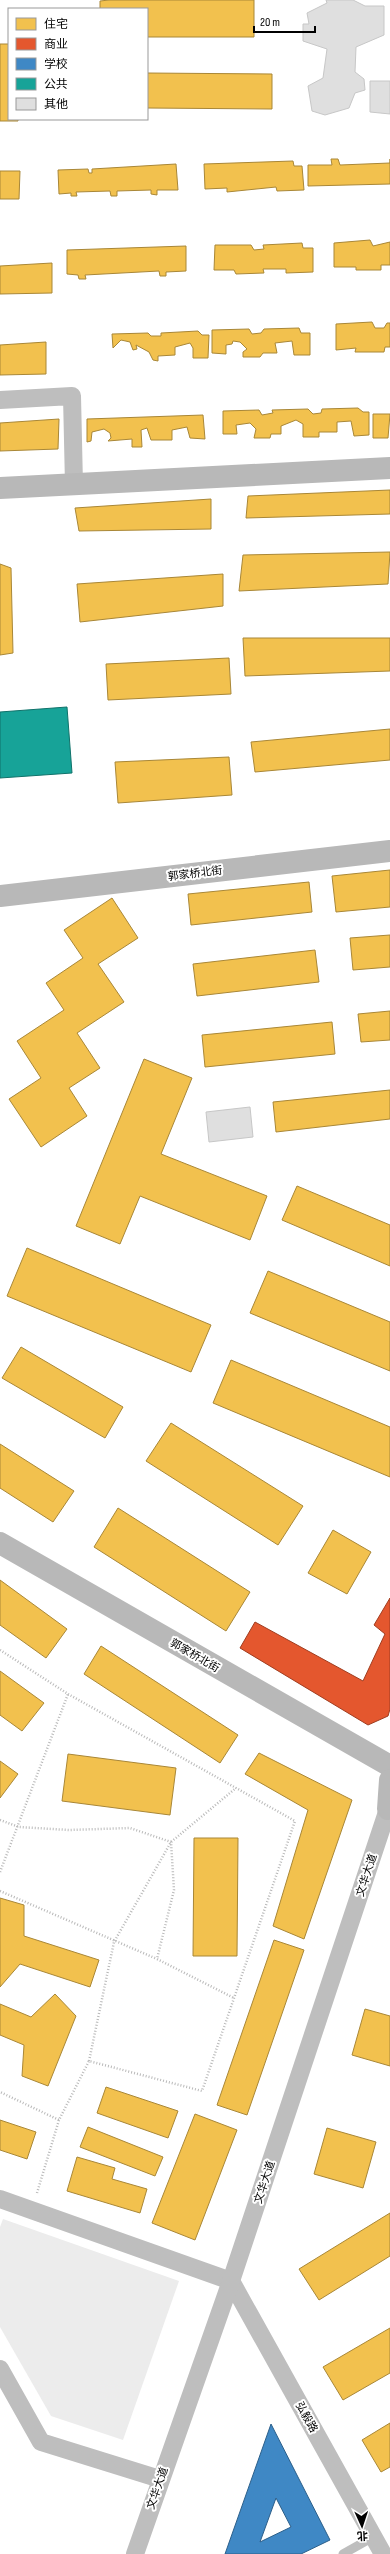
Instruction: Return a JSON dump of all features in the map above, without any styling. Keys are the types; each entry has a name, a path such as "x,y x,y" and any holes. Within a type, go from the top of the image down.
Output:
{"street":[{"path":"0,400 72,396 74,485"},
{"path":"0,488 390,468"},
{"name":"郭家桥北街","path":"0,896 390,851"},
{"name":"郭家桥北街","path":"0,1543 389,1786"},
{"name":"文华大道","path":"135,2554 231,2281 389,1786"},
{"path":"0,2200 231,2281"},
{"name":"弘毅路","path":"231,2281 383,2554"},
{"path":"0,2369 41,2442 160,2480"}],"lane":[{"path":"343,2554 373,2537"}],"path":[{"path":"0,1650 68,1694 295,1821 202,2091 89,2061"},
{"path":"0,1872 19,1827 68,1694"},
{"path":"35,2200 59,2120 89,2061 114,1942 171,1842 236,1788"},
{"path":"0,1820 19,1827 69,1830 130,1828 171,1842"},
{"path":"156,1959 174,1890 171,1842"},
{"path":"0,1892 156,1959 234,1998"},
{"path":"0,2092 59,2120"}],"shaded area":[{"path":"3,2219 179,2281 123,2440 51,2416 0,2327 0,2227"}],"building: 住宅":[{"path":"254,0 254,37 148,37 148,8 100,8 100,1"},
{"path":"0,44 8,44 8,120 18,121 0,121"},
{"path":"148,73 272,74 272,109 148,108"},
{"path":"331,159 338,159 340,165 390,163 390,184 308,186 308,165 332,165"},
{"path":"293,161 294,166 302,166 304,190 277,191 276,187 227,192 227,188 205,189 204,164"},
{"path":"176,164 178,190 157,190 157,195 151,194 151,190 117,191 117,196 111,196 110,191 76,192 77,196 71,196 71,193 59,194 58,170 88,169 89,173 92,173 92,169"},
{"path":"0,171 20,171 19,199 0,199"},
{"path":"370,240 373,246 390,242 390,265 381,265 381,270 356,270 356,267 334,267 334,243"},
{"path":"302,243 303,248 313,248 313,272 286,273 286,269 263,269 264,273 236,274 234,270 214,270 215,245 251,245 254,250 264,249 263,245"},
{"path":"186,246 186,271 166,272 166,276 160,276 159,271 85,275 86,279 79,279 78,275 67,274 67,250"},
{"path":"52,263 52,293 0,294 0,266"},
{"path":"372,322 375,328 384,328 387,323 390,323 390,347 385,347 384,352 355,352 356,348 336,350 336,324"},
{"path":"299,328 301,333 310,333 310,355 294,355 292,341 275,343 277,353 263,353 260,357 243,357 243,352 247,349 240,342 233,341 232,344 226,345 226,354 212,353 212,330 249,329 252,334 261,333 264,329"},
{"path":"198,331 202,335 209,335 208,358 193,358 193,348 190,343 175,347 175,355 158,356 158,361 153,360 149,352 136,345 137,349 133,350 130,342 121,340 113,348 112,334 148,333 151,336 161,336 161,333"},
{"path":"46,342 46,374 0,375 0,345"},
{"path":"358,408 363,412 369,412 369,435 354,436 351,421 337,422 337,432 319,432 319,437 303,437 303,424 296,420 281,426 281,434 271,434 270,438 254,438 256,429 250,423 236,425 237,434 223,434 223,411 259,410 262,415 273,413 272,410 308,409 313,414 321,413 322,409"},
{"path":"373,414 390,414 388,438 373,438"},
{"path":"203,415 205,439 190,438 187,427 172,430 172,440 151,440 147,428 141,430 142,447 132,447 132,439 108,441 111,438 110,433 104,429 92,432 91,441 87,442 87,419"},
{"path":"59,419 58,449 0,451 0,423"},
{"path":"390,490 390,514 246,518 248,496"},
{"path":"211,499 211,529 79,531 75,508"},
{"path":"390,552 388,584 239,591 243,555"},
{"path":"0,564 11,568 13,653 0,655"},
{"path":"223,574 223,606 80,622 77,584"},
{"path":"243,638 390,638 390,671 245,676"},
{"path":"229,658 231,694 108,700 106,664"},
{"path":"390,729 390,760 255,772 251,742"},
{"path":"229,757 232,795 118,803 115,762"},
{"path":"390,870 390,907 336,912 332,876"},
{"path":"309,882 312,912 191,925 188,894"},
{"path":"112,898 138,938 98,964 124,1002 77,1033 100,1068 69,1088 87,1116 41,1147 9,1099 41,1078 17,1041 64,1010 46,983 83,958 64,930"},
{"path":"390,935 390,967 353,970 350,938"},
{"path":"315,950 319,982 197,996 193,964"},
{"path":"390,1011 390,1040 361,1042 358,1014"},
{"path":"332,1022 335,1054 205,1067 202,1035"},
{"path":"144,1059 192,1078 161,1154 267,1196 250,1240 140,1196 120,1244 76,1226"},
{"path":"390,1090 390,1119 276,1132 273,1102"},
{"path":"297,1186 390,1225 390,1266 282,1220"},
{"path":"27,1248 211,1325 191,1372 7,1296"},
{"path":"268,1271 390,1322 390,1371 250,1313"},
{"path":"21,1347 123,1407 105,1438 2,1378"},
{"path":"231,1360 390,1427 390,1477 213,1403"},
{"path":"171,1423 303,1506 278,1545 146,1461"},
{"path":"0,1444 74,1491 53,1522 0,1488"},
{"path":"118,1508 250,1592 226,1631 94,1547"},
{"path":"333,1530 371,1552 347,1594 308,1573"},
{"path":"0,1580 67,1629 46,1658 0,1625"},
{"path":"101,1646 238,1735 220,1763 84,1674"},
{"path":"0,1671 44,1703 22,1731 0,1715"},
{"path":"259,1753 352,1800 304,1939 273,1926 308,1810 245,1774"},
{"path":"68,1754 176,1768 170,1815 62,1801"},
{"path":"0,1761 18,1774 0,1798"},
{"path":"194,1838 238,1838 237,1956 193,1956"},
{"path":"0,1898 24,1905 24,1936 99,1960 90,1987 20,1964 0,1987"},
{"path":"274,1940 304,1950 247,2115 217,2105"},
{"path":"55,1994 76,2016 48,2086 22,2076 24,2045 0,2035 0,2004 31,2017"},
{"path":"365,2009 390,2016 390,2066 352,2055"},
{"path":"106,2087 178,2111 168,2138 97,2113"},
{"path":"195,2114 237,2130 195,2240 152,2223"},
{"path":"0,2120 36,2132 27,2159 0,2150"},
{"path":"88,2127 163,2157 155,2176 80,2147"},
{"path":"327,2128 376,2142 363,2188 314,2174"},
{"path":"77,2157 115,2168 112,2179 147,2189 140,2213 67,2191"},
{"path":"390,2213 390,2256 319,2300 299,2269"},
{"path":"390,2328 390,2373 343,2400 323,2367"},
{"path":"390,2423 390,2467 381,2472 362,2440"}],"building: 商业":[{"path":"390,1598 390,1709 388,1716 368,1725 240,1648 255,1622 363,1681 385,1634 374,1625"}],"building: 学校":[{"path":"271,2424 330,2540 301,2554 225,2554","holes":["276,2498 291,2527 260,2542"]}],"building: 公共":[{"path":"67,707 72,773 0,778 0,712"}],"building: 其他":[{"path":"326,0 353,0 365,6 384,6 384,35 356,47 355,72 364,79 365,90 355,93 349,108 325,115 312,111 308,86 323,78 327,49 303,41 303,24 309,24 307,13 327,3"},
{"path":"370,81 390,81 390,114 370,112"},
{"path":"250,1107 253,1137 209,1142 206,1112"}]}
